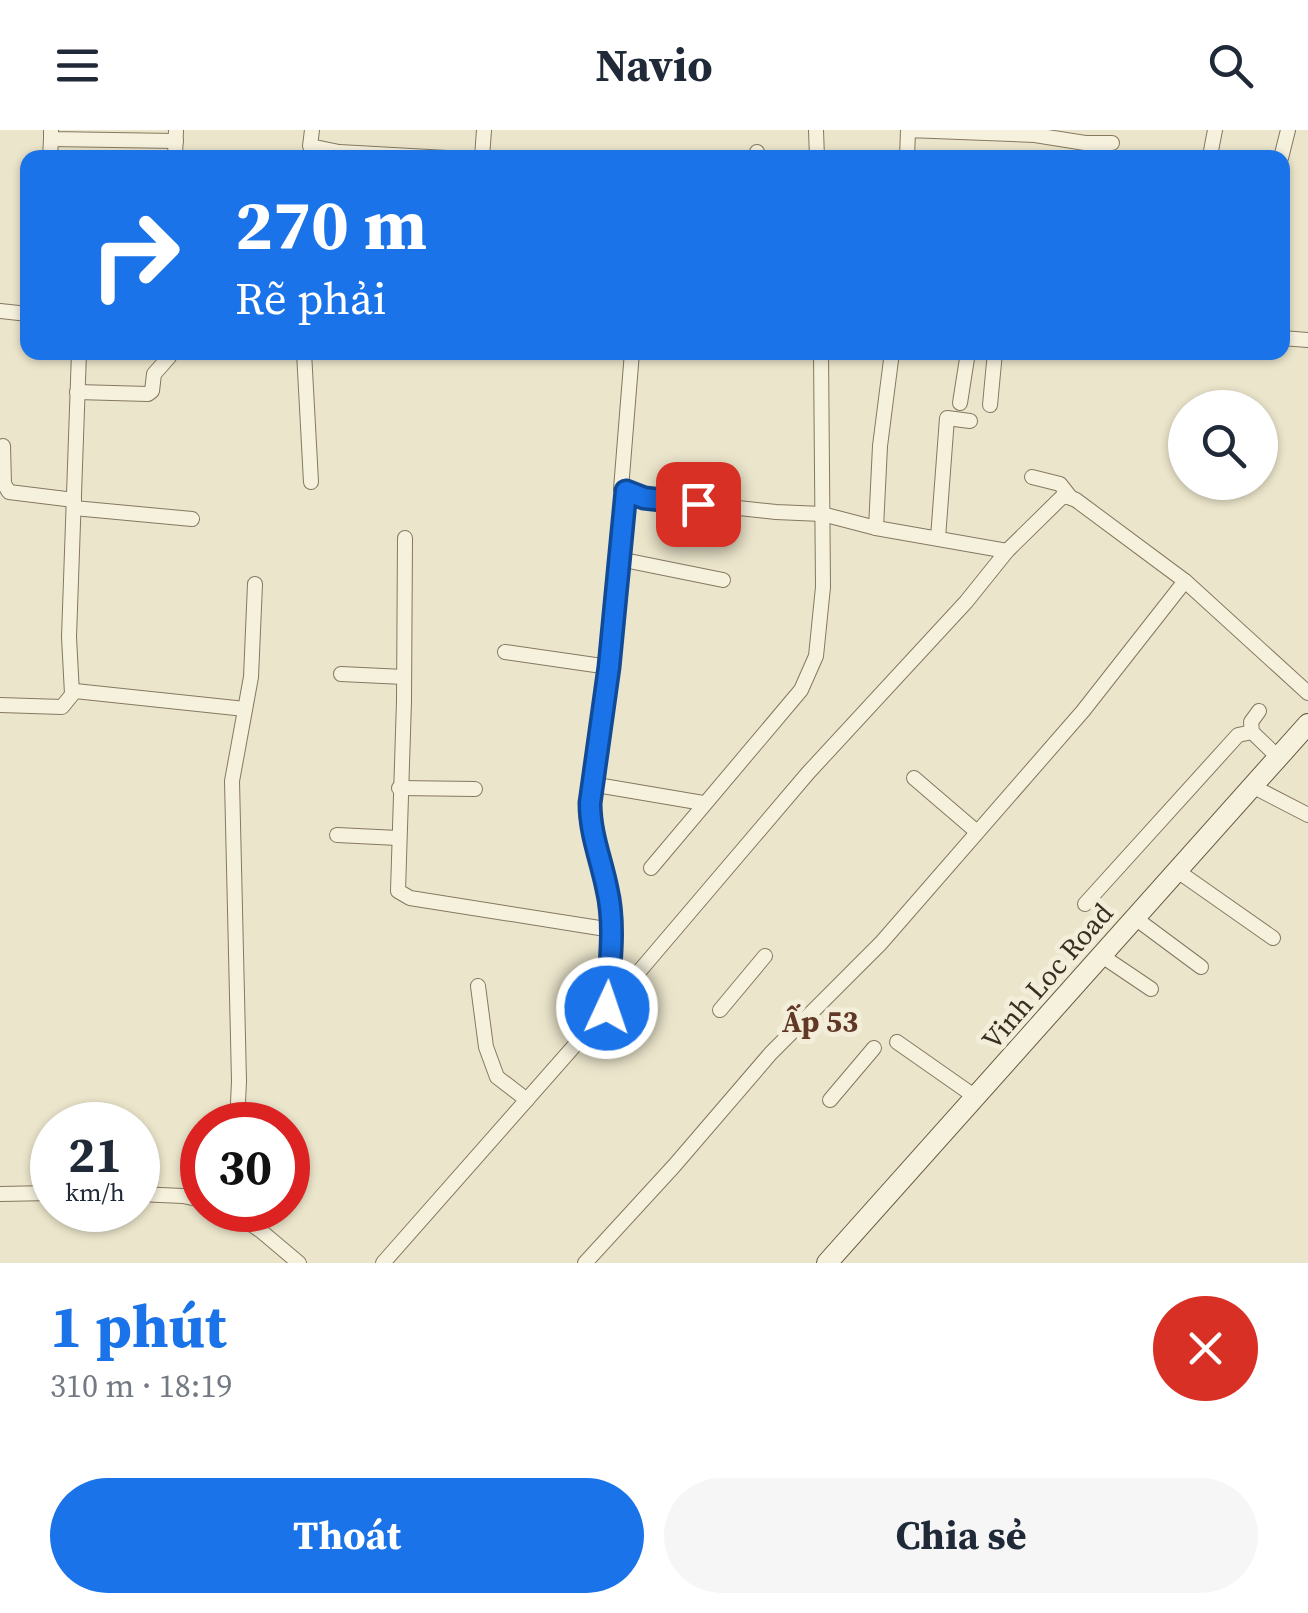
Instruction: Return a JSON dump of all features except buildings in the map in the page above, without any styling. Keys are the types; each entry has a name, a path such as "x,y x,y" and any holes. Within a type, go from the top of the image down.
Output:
{"main road":[{"name":"Vinh Loc Road","path":"827,1263 1307,728"}],"street":[{"path":"312,130 310,146 330,150"},
{"path":"907,150 908,130 1066,135 1112,143"},
{"path":"51,134 176,136"},
{"path":"72,694 69,637 79,360"},
{"path":"77,392 148,394 154,374 166,360"},
{"path":"304,360 311,482"},
{"path":"631,360 621,489 644,498 822,514 876,528 1007,550"},
{"path":"652,868 801,690 816,656 824,587 821,360"},
{"path":"876,528 880,446 891,360"},
{"path":"960,402 967,360"},
{"path":"990,405 994,360"},
{"path":"938,538 948,418 970,421"},
{"path":"3,446 4,484 10,492 192,518"},
{"path":"1032,477 1060,484 1071,498 1185,581 1308,693"},
{"path":"607,1008 612,930 608,889 590,825 591,784 609,667 626,491"},
{"path":"383,1263 808,773 966,602 1007,550 1064,496 1071,498"},
{"path":"405,538 397,888 404,896 612,930"},
{"path":"619,560 723,580"},
{"path":"584,1263 771,1053 881,944 1084,711 1185,581"},
{"path":"238,1102 232,781 252,677 255,584"},
{"path":"506,652 609,667"},
{"path":"340,674 404,677"},
{"path":"0,704 62,707 75,691 245,708"},
{"path":"1258,712 1252,732 1278,757"},
{"path":"1085,904 1238,735 1252,732"},
{"path":"914,778 976,832"},
{"path":"591,784 704,803"},
{"path":"1252,786 1308,816"},
{"path":"399,788 475,789"},
{"path":"336,835 398,838"},
{"path":"1176,870 1273,938"},
{"path":"1135,918 1201,967"},
{"path":"720,1010 764,956"},
{"path":"1102,956 1151,990"},
{"path":"478,986 486,1047 497,1076 527,1100"},
{"path":"896,1042 977,1098"},
{"path":"830,1100 874,1048"},
{"path":"0,1194 30,1193"},
{"path":"260,1232 300,1263"}],"district":[{"name":"Ấp 53","path":"820,1021"}],"route":[{"path":"607,1008 612,930 608,889 590,825 590,803 609,667 626,491 644,498 698,504"}]}
